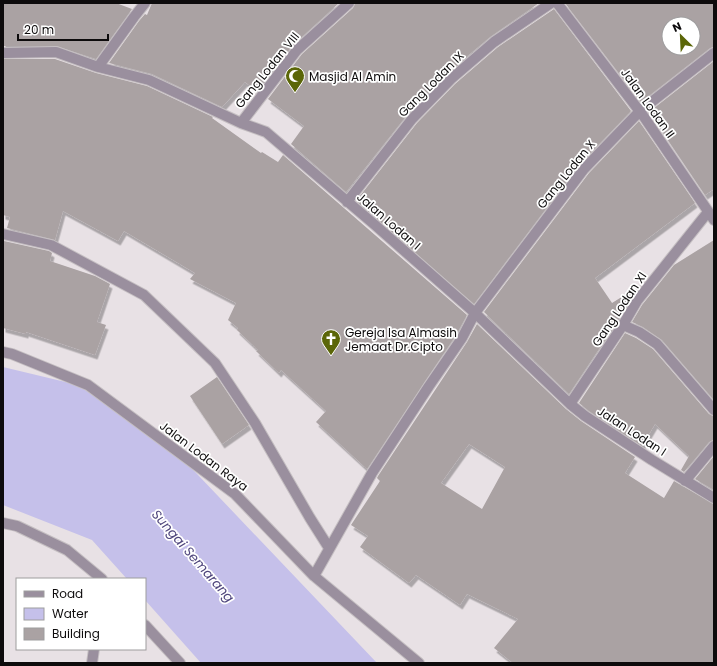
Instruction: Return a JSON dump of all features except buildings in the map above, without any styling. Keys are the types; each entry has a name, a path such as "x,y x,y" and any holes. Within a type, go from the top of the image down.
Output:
{"street":[{"path":"98,66 145,3"},
{"name":"Gang Lodan VIII","path":"241,123 297,50 349,3"},
{"name":"Gang Lodan IX","path":"347,202 412,119 451,79 494,42 551,3"},
{"name":"Jalan Lodan II","path":"557,3 640,111 714,220"},
{"name":"Jalan Lodan I","path":"3,53 56,52 98,66 149,80 241,123 266,132 475,314 570,404 585,416 685,481 714,498"},
{"name":"Gang Lodan X","path":"314,576 372,473 462,338 475,314 584,169 640,111 714,54"},
{"name":"Gang Lodan XI","path":"570,404 623,325 637,301 708,212"},
{"path":"3,234 51,245 144,295 155,305 215,363 254,423 329,548"},
{"path":"623,325 639,332 657,344 714,410"},
{"name":"Jalan Lodan Raya","path":"3,352 12,354 88,385 235,494 314,576 419,663"},
{"path":"685,481 714,446"},
{"path":"3,523 18,526 67,550 101,578"},
{"path":"146,626 180,663"},
{"path":"92,663 94,650"}],"water":[{"name":"Sungai Semarang","path":"3,367 78,385 179,455 377,663 201,663 146,601 146,578 126,578 92,540 3,505"}],"place":[{"name":"Masjid Al Amin","path":"295,93"},
{"name":"Gereja Isa Almasih Jemaat Dr.Cipto","path":"331,356"}]}
